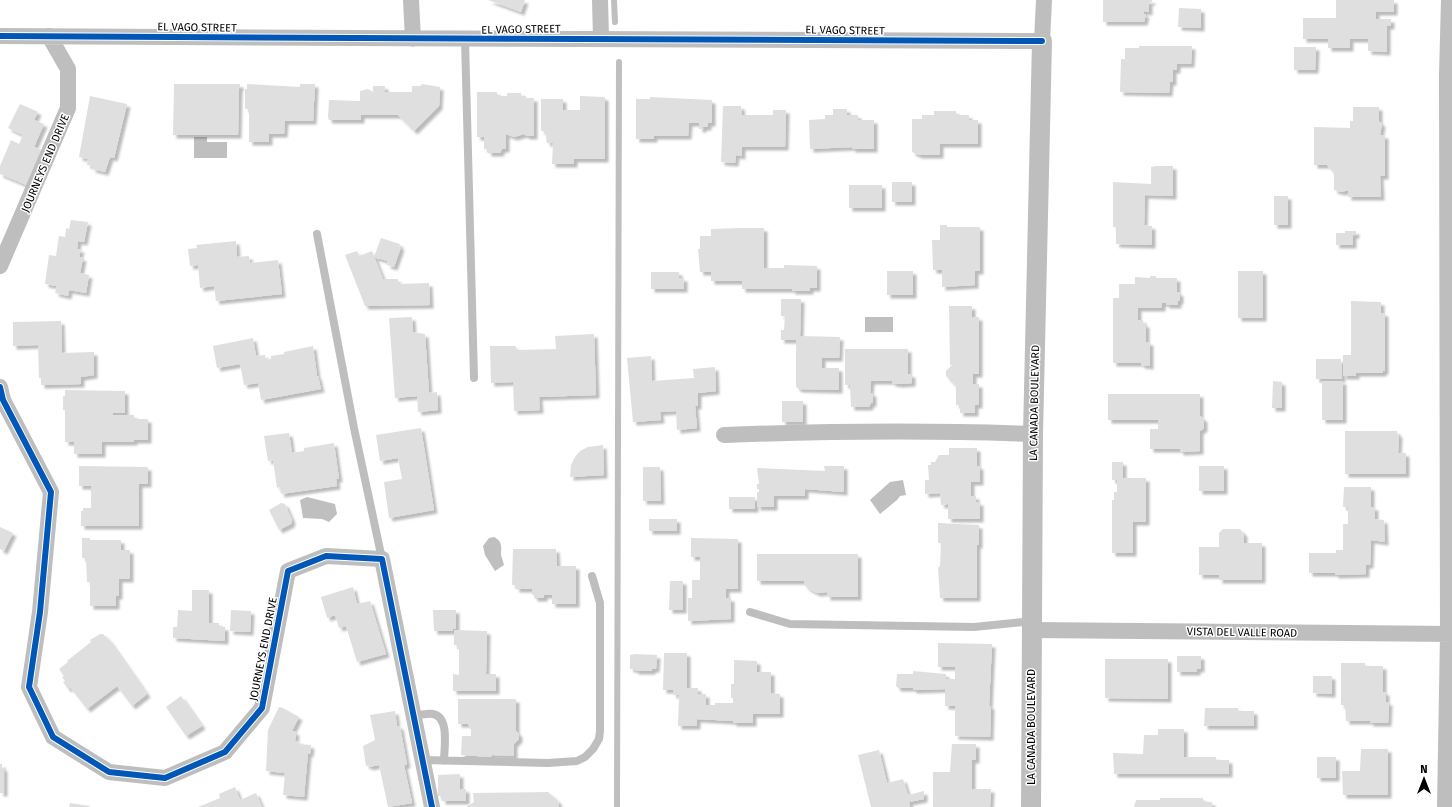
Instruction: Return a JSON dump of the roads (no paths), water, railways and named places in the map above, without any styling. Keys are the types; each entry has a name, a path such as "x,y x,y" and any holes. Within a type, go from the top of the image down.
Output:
{"street":[{"path":"411,0 413,39"},
{"path":"600,0 600,38"},
{"name":"LA CANADA BOULEVARD","path":"1031,807 1033,434 1044,0"},
{"path":"1445,807 1450,634 1447,75 1449,0"},
{"name":"EL VAGO STREET","path":"0,36 465,40 600,38 1042,41"},
{"name":"JOURNEYS END DRIVE","path":"0,266 68,108 68,69 49,36"},
{"name":"JOURNEYS END DRIVE","path":"0,387 3,400 51,492 40,612 29,687 53,737 109,772 165,778 225,752 262,708 288,571 326,556 382,559"},
{"path":"724,435 937,430 1033,434"},
{"path":"382,559 432,807"},
{"name":"VISTA DEL VALLE ROAD","path":"1032,626 1450,634"}],"lane":[{"path":"465,40 474,378"},
{"path":"317,234 354,428 382,559"},
{"path":"422,760 563,763 577,761 585,757 593,749 599,739 600,731 600,604 592,576"},
{"path":"750,612 790,624 974,627 1032,626"},
{"path":"413,716 432,714 438,716 442,721 444,761"}],"waterway":[{"path":"614,0 615,22"},
{"path":"617,807 619,62"}]}
